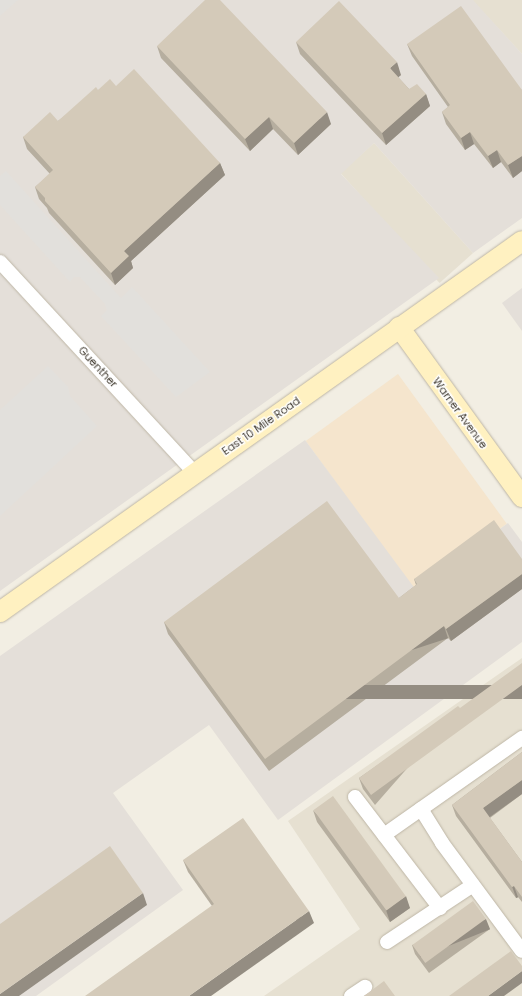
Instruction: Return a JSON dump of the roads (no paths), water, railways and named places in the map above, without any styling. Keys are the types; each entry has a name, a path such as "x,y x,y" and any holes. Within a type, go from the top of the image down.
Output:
{"main road":[{"name":"East 10 Mile Road","path":"0,612 522,241"},
{"name":"Warner Avenue","path":"400,327 522,497"}],"street":[{"name":"Guenther","path":"0,262 195,473"},
{"path":"384,835 522,738"},
{"path":"355,797 440,908"},
{"path":"421,809 442,842 522,951"},
{"path":"387,942 473,885"},
{"path":"351,996 366,987"}]}
